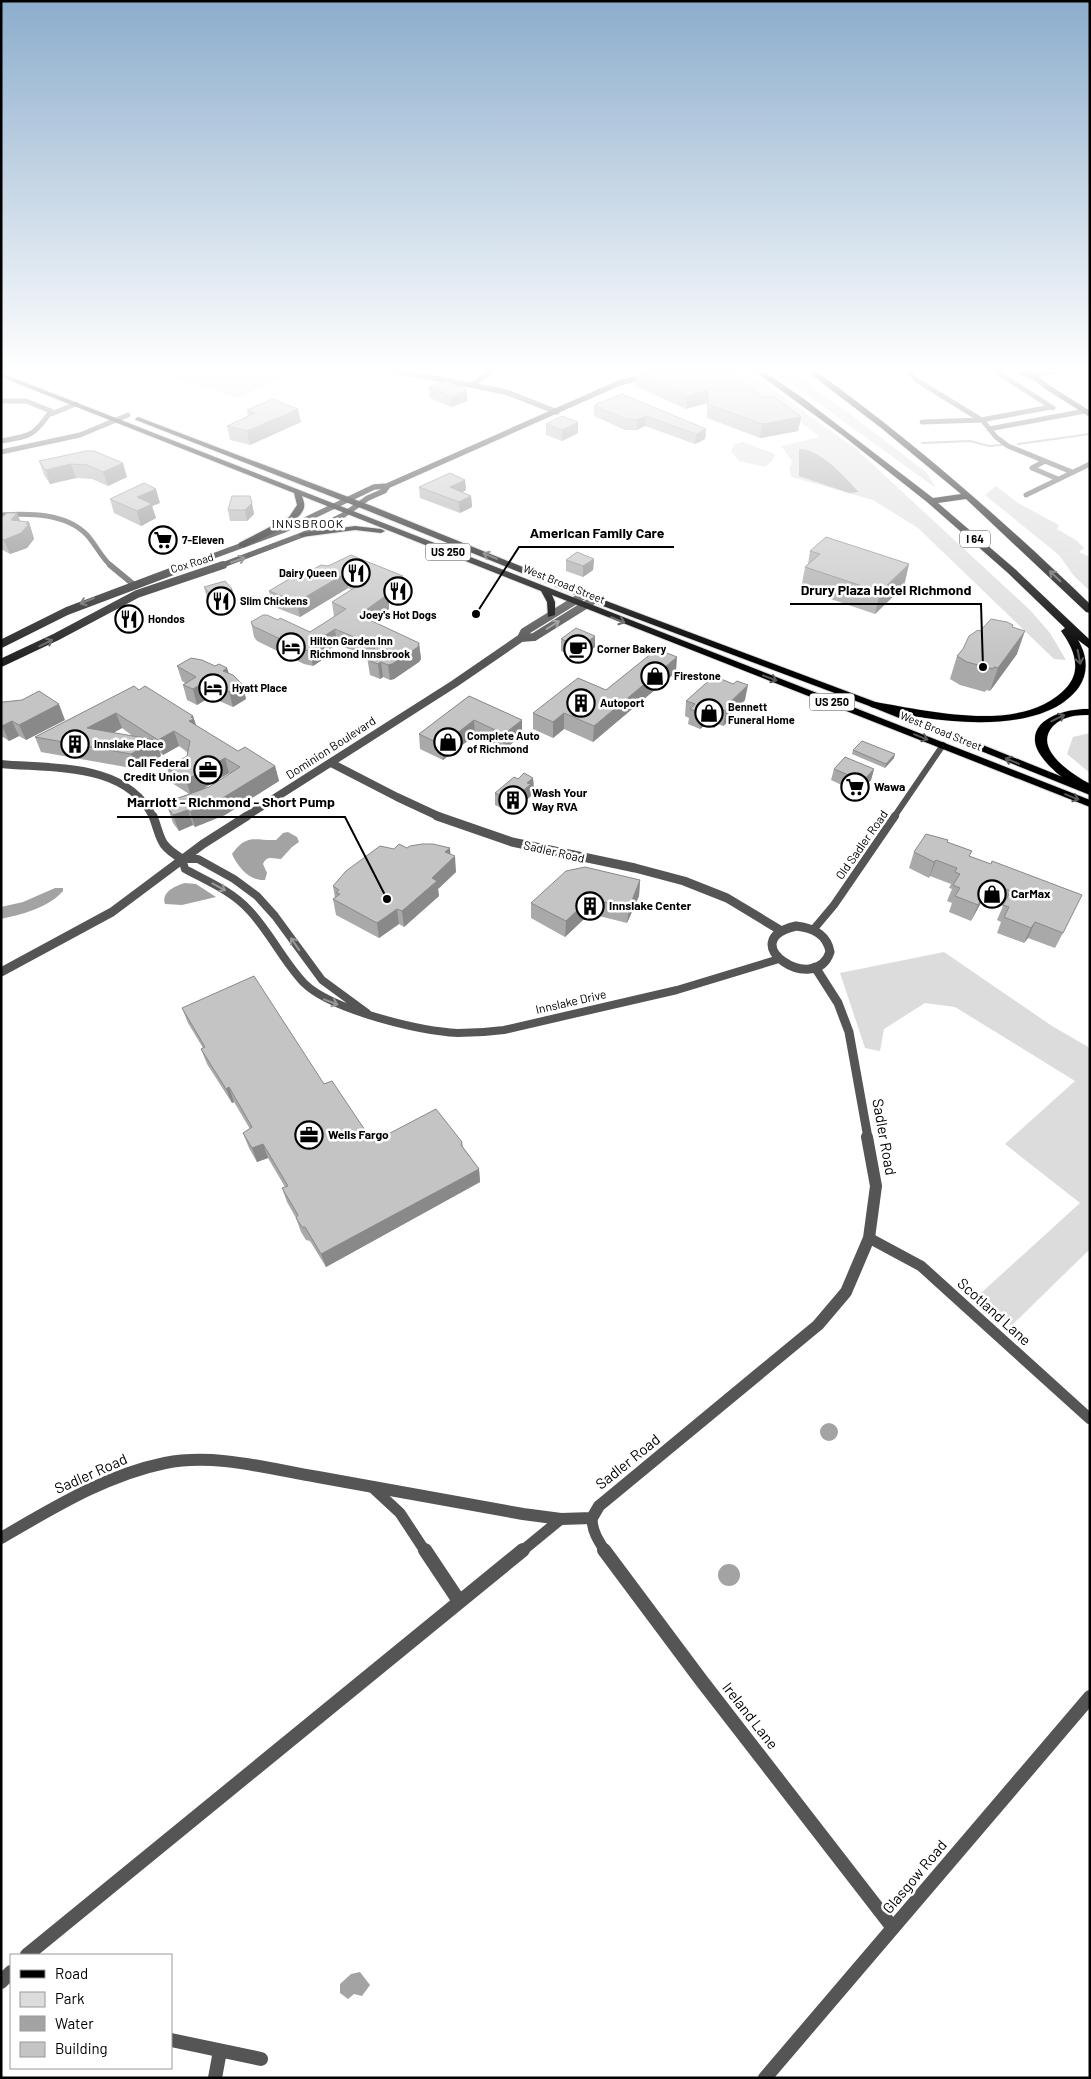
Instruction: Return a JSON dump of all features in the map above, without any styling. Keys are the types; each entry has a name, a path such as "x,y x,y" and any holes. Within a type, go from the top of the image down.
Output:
{"highway":[{"name":"I 64","path":"889,467 931,500 1019,578 1090,646"},
{"name":"I 64","path":"935,467 1020,542 1090,610"},
{"path":"931,500 970,496"},
{"path":"875,705 944,718 991,720 1035,711 1066,695 1079,676 1081,666 1078,651 1070,636 1019,578"},
{"path":"1090,712 1068,714 1055,718 1043,730 1041,739 1044,750 1051,761 1090,790"}],"main road":[{"name":"West Broad Street","path":"238,467 573,602 1090,804"},
{"name":"West Broad Street","path":"263,467 360,504 584,595 875,705 1090,790"},
{"name":"Cox Road","path":"1,644 73,608 133,584 282,530 374,487 388,486 431,467"},
{"name":"Cox Road","path":"1,663 56,637 142,592 253,555 302,535 348,512 384,491 388,486"},
{"path":"242,545 295,516 300,505 297,492"},
{"path":"302,535 363,528 408,536"},
{"path":"142,592 141,587 154,577"},
{"path":"130,598 135,587 133,584"},
{"path":"545,590 551,602 551,615"}],"street":[{"path":"1034,467 1032,468 1058,479"},
{"path":"1060,467 1072,472"},
{"path":"1026,495 1083,467"},
{"path":"1,515 39,516 74,526 87,536 105,559 133,584"},
{"name":"Dominion Boulevard","path":"1,972 112,912 182,859 454,684 521,638 524,632 584,595"},
{"name":"Dominion Boulevard","path":"521,638 534,637 595,599"},
{"name":"Old Sadler Road","path":"813,930 840,896 943,745"},
{"name":"Sadler Road","path":"331,763 404,802 453,824 514,843 685,881 735,902 780,930"},
{"name":"Innslake Drive","path":"1,764 87,772 103,776 124,785 136,794 149,809 160,844 182,859 198,859 234,879 258,896 322,980 367,1013"},
{"name":"Innslake Drive","path":"182,859 186,869 227,892 250,911 299,980 309,989 331,1002 430,1031 452,1034 484,1034 691,988 740,974 779,960"},
{"path":"796,926 813,930 826,940 830,952 827,960 815,967 793,967 779,960 773,952 771,944 774,936 780,930 796,926"},
{"name":"Sadler Road","path":"1,1538 33,1519 120,1476 164,1464 190,1460 219,1460 523,1514 561,1519 592,1518 599,1506 818,1325 846,1292 869,1238 876,1186 849,1032 838,1003 815,967"},
{"name":"Scotland Lane","path":"869,1238 921,1266 1090,1419"},
{"path":"372,1487 400,1513 460,1601"},
{"name":"Ireland Lane","path":"592,1518 592,1527 598,1541 701,1680 893,1928"},
{"path":"28,1954 561,1519"},
{"name":"Glasgow Road","path":"765,2078 1090,1697"},
{"path":"1,1982 10,1973"},
{"path":"172,2040 260,2059"},
{"path":"214,2078 220,2051"}],"green space":[{"path":"790,467 875,467 1031,611 1050,633 1066,660 1054,659 918,528 873,500 792,477"},
{"path":"907,467 919,467 926,472 936,488"},
{"path":"996,486 1018,503 1059,525 1057,529 1076,540 1084,548 1079,552 1090,557 1090,591 1074,576 1059,555 985,495"},
{"path":"1090,733 1090,773 1067,754 1073,737"},
{"path":"944,952 1052,1026 1090,1048 1090,1249 1011,1326 981,1293 1080,1203 1005,1144 1075,1081 955,1007 925,1003 884,1029 880,1051 865,1048 840,973"}],"water":[{"path":"799,467 834,467 859,492 849,493 799,476"},
{"path":"288,832 297,837 299,842 281,859 266,859 263,864 267,873 265,880 249,876 237,864 232,854 242,843 252,839 276,840 283,833"},
{"path":"185,883 196,884 216,897 182,905 165,904 164,900 167,893"},
{"path":"55,888 63,888 63,891 50,902 26,912 1,919 1,907 23,902"},
{"path":"829,1423 835,1426 838,1432 835,1438 829,1441 823,1438 820,1432 823,1426"},
{"path":"729,1564 739,1571 740,1575 733,1585 729,1586 719,1579 718,1575 725,1565"},
{"path":"360,1972 370,1985 362,1996 354,1994 348,1999 340,1993 340,1984 351,1974"}],"building":[{"path":"44,467 58,467 46,470"},
{"path":"92,467 114,467 103,472"},
{"path":"450,473 465,480 450,487 471,496 459,502 419,487"},
{"path":"144,483 156,489 137,497 152,504 137,511 110,499"},
{"path":"232,496 250,496 252,503 245,510 228,510"},
{"path":"7,513 17,513 11,520 29,522 26,524 29,524 21,533 4,540 1,538 1,518"},
{"path":"826,537 909,564 880,592 805,567 820,554 810,551"},
{"path":"577,552 594,559 583,566 566,560"},
{"path":"351,555 403,576 383,590 388,592 386,593 388,594 359,615 419,643 418,647 392,664 388,665 381,662 378,664 368,660 372,657 366,655 375,648 373,645 335,629 318,640 322,643 310,651 301,649 253,626 251,622 263,615 267,615 278,620 280,618 310,632 346,609 332,602 365,581 346,573 297,602 269,591 291,578 294,580 321,565 328,566"},
{"path":"225,581 232,589 211,595 204,587"},
{"path":"991,619 1007,622 1013,625 1012,627 1025,631 998,668 994,667 993,669 967,662 957,656 963,649 969,636 978,630 980,631"},
{"path":"576,628 595,636 581,647 561,639"},
{"path":"657,649 677,657 594,726 564,713 553,722 533,713 578,678 606,690"},
{"path":"191,658 202,660 215,666 219,664 227,668 223,671 233,675 242,684 229,692 206,681 193,689 183,685 196,677 177,666"},
{"path":"714,676 733,684 737,681 748,685 728,704 732,705 726,711 720,709 716,713 707,709 702,714 690,709 695,704 686,701"},
{"path":"134,686 139,690 145,686 193,716 191,717 194,719 189,721 238,751 245,747 275,766 221,799 190,812 188,810 173,815 168,808 173,806 170,801 209,787 240,767 225,758 186,780 167,768 187,756 190,741 174,731 158,740 116,713 87,728 156,740 131,754 35,737"},
{"path":"39,691 59,704 19,725 12,721 1,725 1,701 22,700"},
{"path":"469,696 522,720 504,734 474,720 442,745 419,734"},
{"name":"Wawa","path":"862,741 895,754 886,764 853,750"},
{"path":"845,757 874,769 863,781 834,769"},
{"path":"524,773 533,778 527,783 531,784 511,801 495,793 514,777 518,779"},
{"path":"926,834 948,840 947,842 972,851 969,856 991,864 992,861 1082,895 1063,933 1035,922 1031,928 1004,917 1009,907 1003,905 1011,891 990,883 978,905 955,896 960,888 953,885 960,874 955,872 957,868 936,860 934,862 914,852"},
{"path":"399,844 407,848 422,844 433,844 450,848 445,852 455,856 432,878 437,881 402,911 397,909 377,923 333,899 340,894 336,893 339,890 333,886 346,871 380,846 394,849"},
{"path":"585,867 640,880 629,908 600,901 584,904 566,921 531,903 566,871"},
{"name":"Wells Fargo","path":"254,976 324,1084 332,1081 373,1142 436,1109 462,1142 461,1145 479,1169 321,1254 305,1227 302,1227 296,1218 298,1215 282,1188 288,1186 263,1144 252,1148 243,1133 252,1127 229,1087 226,1089 201,1049 205,1047 182,1008"}],"place":[{"name":"7-Eleven","path":"163,540"},
{"name":"Dairy Queen","path":"356,573"},
{"name":"Joey's Hot Dogs","path":"398,591"},
{"name":"Slim Chickens","path":"221,601"},
{"name":"American Family Care","path":"476,614"},
{"name":"Hondos","path":"129,619"},
{"name":"Hilton Garden Inn Richmond Innsbrook","path":"291,647"},
{"name":"Corner Bakery","path":"578,649"},
{"name":"Drury Plaza Hotel Richmond","path":"983,667"},
{"name":"Firestone","path":"655,676"},
{"name":"Hyatt Place","path":"213,688"},
{"name":"Autoport","path":"581,703"},
{"name":"Bennett Funeral Home","path":"709,713"},
{"name":"Complete Auto of Richmond","path":"448,742"},
{"name":"Innslake Place","path":"75,744"},
{"name":"Call Federal Credit Union","path":"208,770"},
{"name":"Wawa","path":"855,787"},
{"name":"Wash Your Way RVA","path":"513,800"},
{"name":"CarMax","path":"992,894"},
{"name":"Marriott - Richmond - Short Pump","path":"387,899"},
{"name":"Innslake Center","path":"590,906"},
{"name":"Wells Fargo","path":"309,1135"}],"district":[{"name":"INNSBROOK","path":"308,524"}]}
